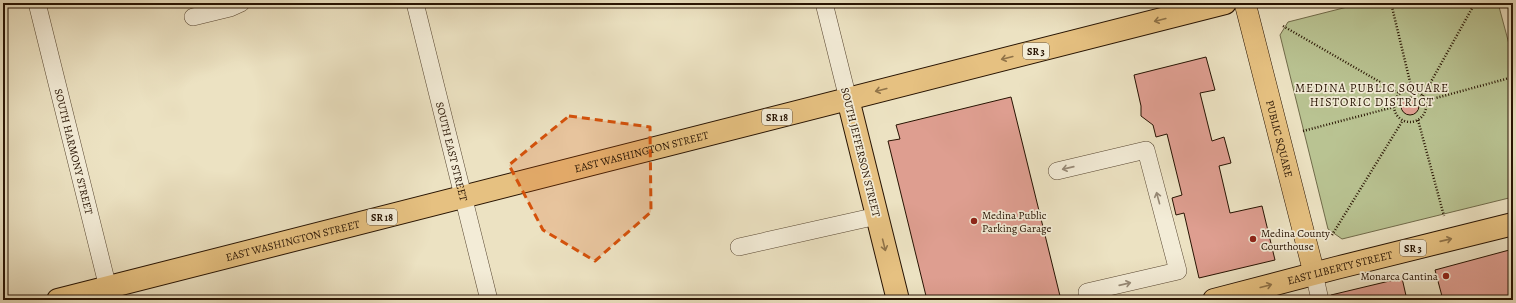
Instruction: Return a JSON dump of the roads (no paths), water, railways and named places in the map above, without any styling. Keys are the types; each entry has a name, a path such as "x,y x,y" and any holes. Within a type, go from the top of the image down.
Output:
{"highway":[{"name":"EAST WASHINGTON STREET","path":"58,300 109,294 463,197 1225,3"},
{"name":"SOUTH JEFFERSON STREET","path":"848,99 898,300"},
{"name":"EAST LIBERTY STREET","path":"1214,300 1513,224"}],"main road":[{"name":"PUBLIC SQUARE","path":"1245,3 1314,274"}],"street":[{"name":"SOUTH HARMONY STREET","path":"37,3 109,294"},
{"path":"193,17 230,8 241,3"},
{"name":"SOUTH EAST STREET","path":"415,3 489,300"},
{"name":"SOUTH JEFFERSON STREET","path":"824,3 848,99"},
{"path":"1057,171 1146,150 1178,271 1087,292"},
{"path":"739,247 877,216"},
{"path":"1314,274 1320,300"}],"place":[{"name":"Medina Public Parking Garage","path":"974,221"},
{"name":"Medina County Courthouse","path":"1253,239"},
{"name":"Monarca Cantina","path":"1446,276"}],"district":[{"name":"MEDINA PUBLIC SQUARE HISTORIC DISTRICT","path":"1372,95"}]}
